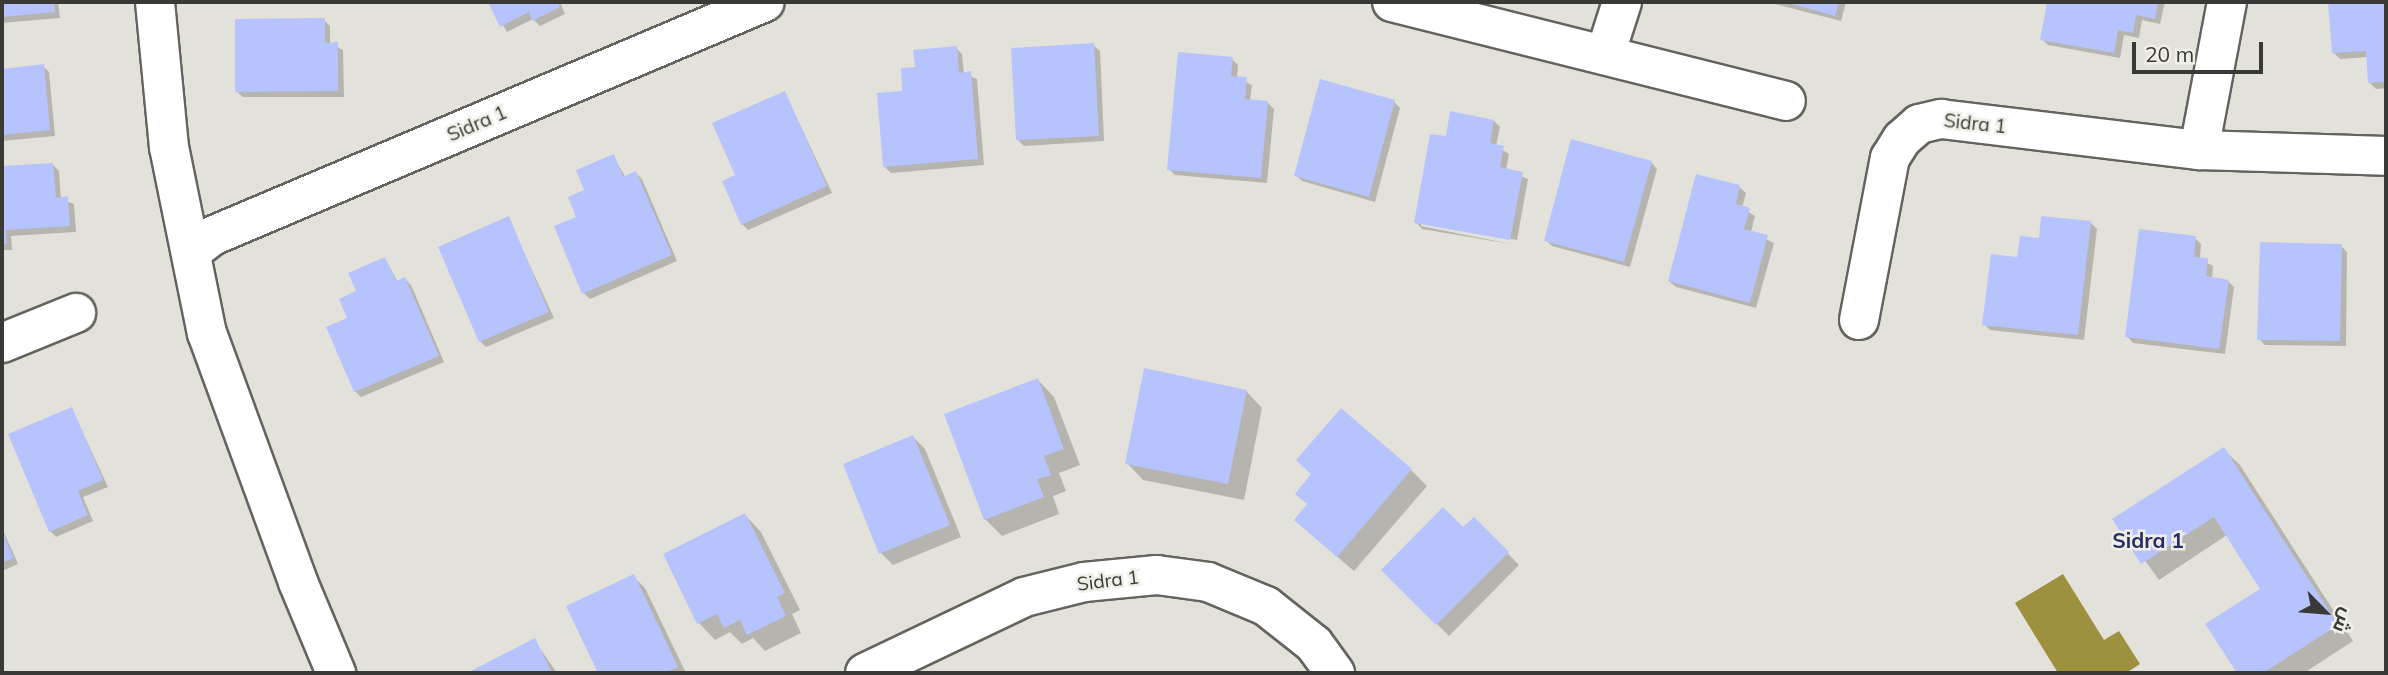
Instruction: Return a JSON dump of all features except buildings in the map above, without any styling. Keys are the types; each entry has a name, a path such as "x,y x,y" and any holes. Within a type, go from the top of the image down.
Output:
{"street":[{"path":"155,2 169,147 207,332 234,410 336,673"},
{"name":"Sidra 1","path":"191,252 212,236 765,2"},
{"path":"1392,2 1786,101"},
{"path":"1605,55 1622,2"},
{"path":"2199,150 2227,2"},
{"name":"Sidra 1","path":"1859,320 1890,158 1902,139 1919,124 1941,119 2199,150 2386,156"},
{"path":"2,344 76,313"},
{"name":"Sidra 1","path":"865,673 1024,597 1084,582 1157,575 1208,582 1266,606 1314,644 1335,673"}],"shaded area":[{"path":"2063,574 2104,640 2119,631 2140,664 2126,673 2058,673 2015,603"}],"district":[{"name":"Sidra 1","path":"2148,540"}]}
